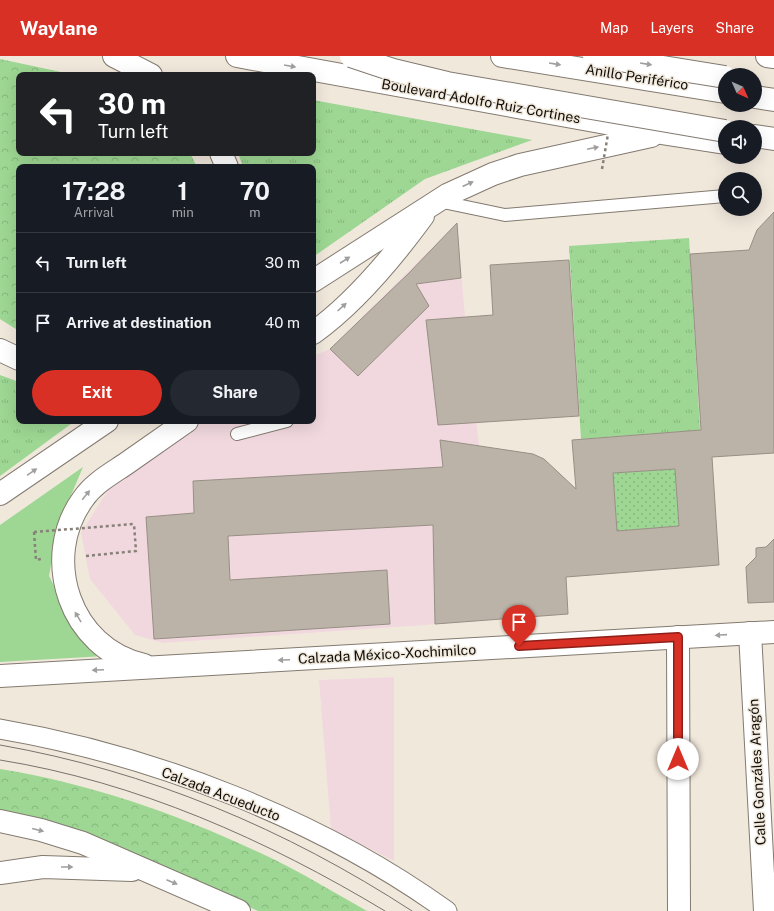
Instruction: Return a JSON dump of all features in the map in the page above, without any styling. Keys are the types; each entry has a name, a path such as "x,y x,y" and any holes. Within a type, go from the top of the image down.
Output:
{"main road":[{"path":"114,56 145,72"},
{"name":"Boulevard Adolfo Ruiz Cortines","path":"238,56 661,134 718,142"},
{"path":"351,56 393,70 447,83 718,130"},
{"name":"Anillo Periférico","path":"502,56 718,91"},
{"path":"594,56 718,76"},
{"path":"767,56 774,57"},
{"path":"762,83 774,85"},
{"path":"762,98 774,100"},
{"path":"316,279 434,204 467,185 493,174 520,165 661,134"},
{"path":"762,137 774,139"},
{"path":"762,148 774,150"},
{"path":"316,330 352,299 383,266 434,204"},
{"path":"0,350 16,358"},
{"path":"0,494 103,424"},
{"path":"155,667 137,663 104,647 83,625 71,604 65,587 62,568 63,550 67,532 74,514 83,499 95,485 183,424"},
{"name":"Calzada México-Xochimilco","path":"0,676 774,632"},
{"name":"Calle Gonzáles Aragón","path":"750,633 765,911"},
{"path":"678,637 679,911"},
{"path":"0,821 41,830 83,843 239,911"},
{"path":"0,873 43,867 146,871"}],"street":[{"name":"Calzada Acueducto","path":"0,729 93,749 143,764 240,798 278,814 357,855 425,895 447,911"}],"lane":[{"path":"434,204 505,215 718,197"},
{"path":"237,434 275,424"}],"path":[{"path":"36,560 34,532 134,524 136,551"}],"shaded area":[{"path":"457,223 465,317 498,620 163,643 135,635 90,579 81,533 120,471 191,424 316,424 316,355 330,349"},
{"path":"394,677 394,861 331,829 319,680"}],"green space":[{"path":"0,59 61,72 16,72 16,156 192,156 196,164 16,164 16,329 0,319"},
{"path":"316,101 532,140 425,179 316,255 316,164 242,164 239,156 316,156"},
{"path":"689,238 700,430 581,439 569,246"},
{"path":"0,375 16,381 16,424 71,424 0,476"},
{"path":"83,467 58,526 49,576 73,623 105,656 0,662 0,525"},
{"path":"675,469 679,526 617,531 613,473"},
{"path":"0,769 37,776 111,795 183,820 218,834 287,866 367,911 258,911 150,863 0,812"}],"building":[{"path":"774,212 774,453 712,457 719,565 566,577 568,614 435,624 433,525 228,536 230,580 387,570 390,624 154,639 146,517 194,513 193,481 443,467 440,440 533,454 544,459 576,489 572,440 701,430 690,254 749,250 757,230","holes":["675,469 679,526 617,531 613,473"]},
{"path":"457,223 461,278 416,284 429,306 358,376 330,349 409,273"},
{"path":"569,260 579,416 438,425 426,320 493,315 490,265"},
{"path":"774,539 774,602 748,603 746,567 756,557 756,548 766,547"}],"tram line":[{"path":"0,745 55,756 109,770 162,787 214,807 265,829 315,854 364,881 412,911"},
{"path":"0,760 51,770 101,783 200,817 294,861 385,911"}],"route":[{"path":"519,646 678,637 678,759"}]}
